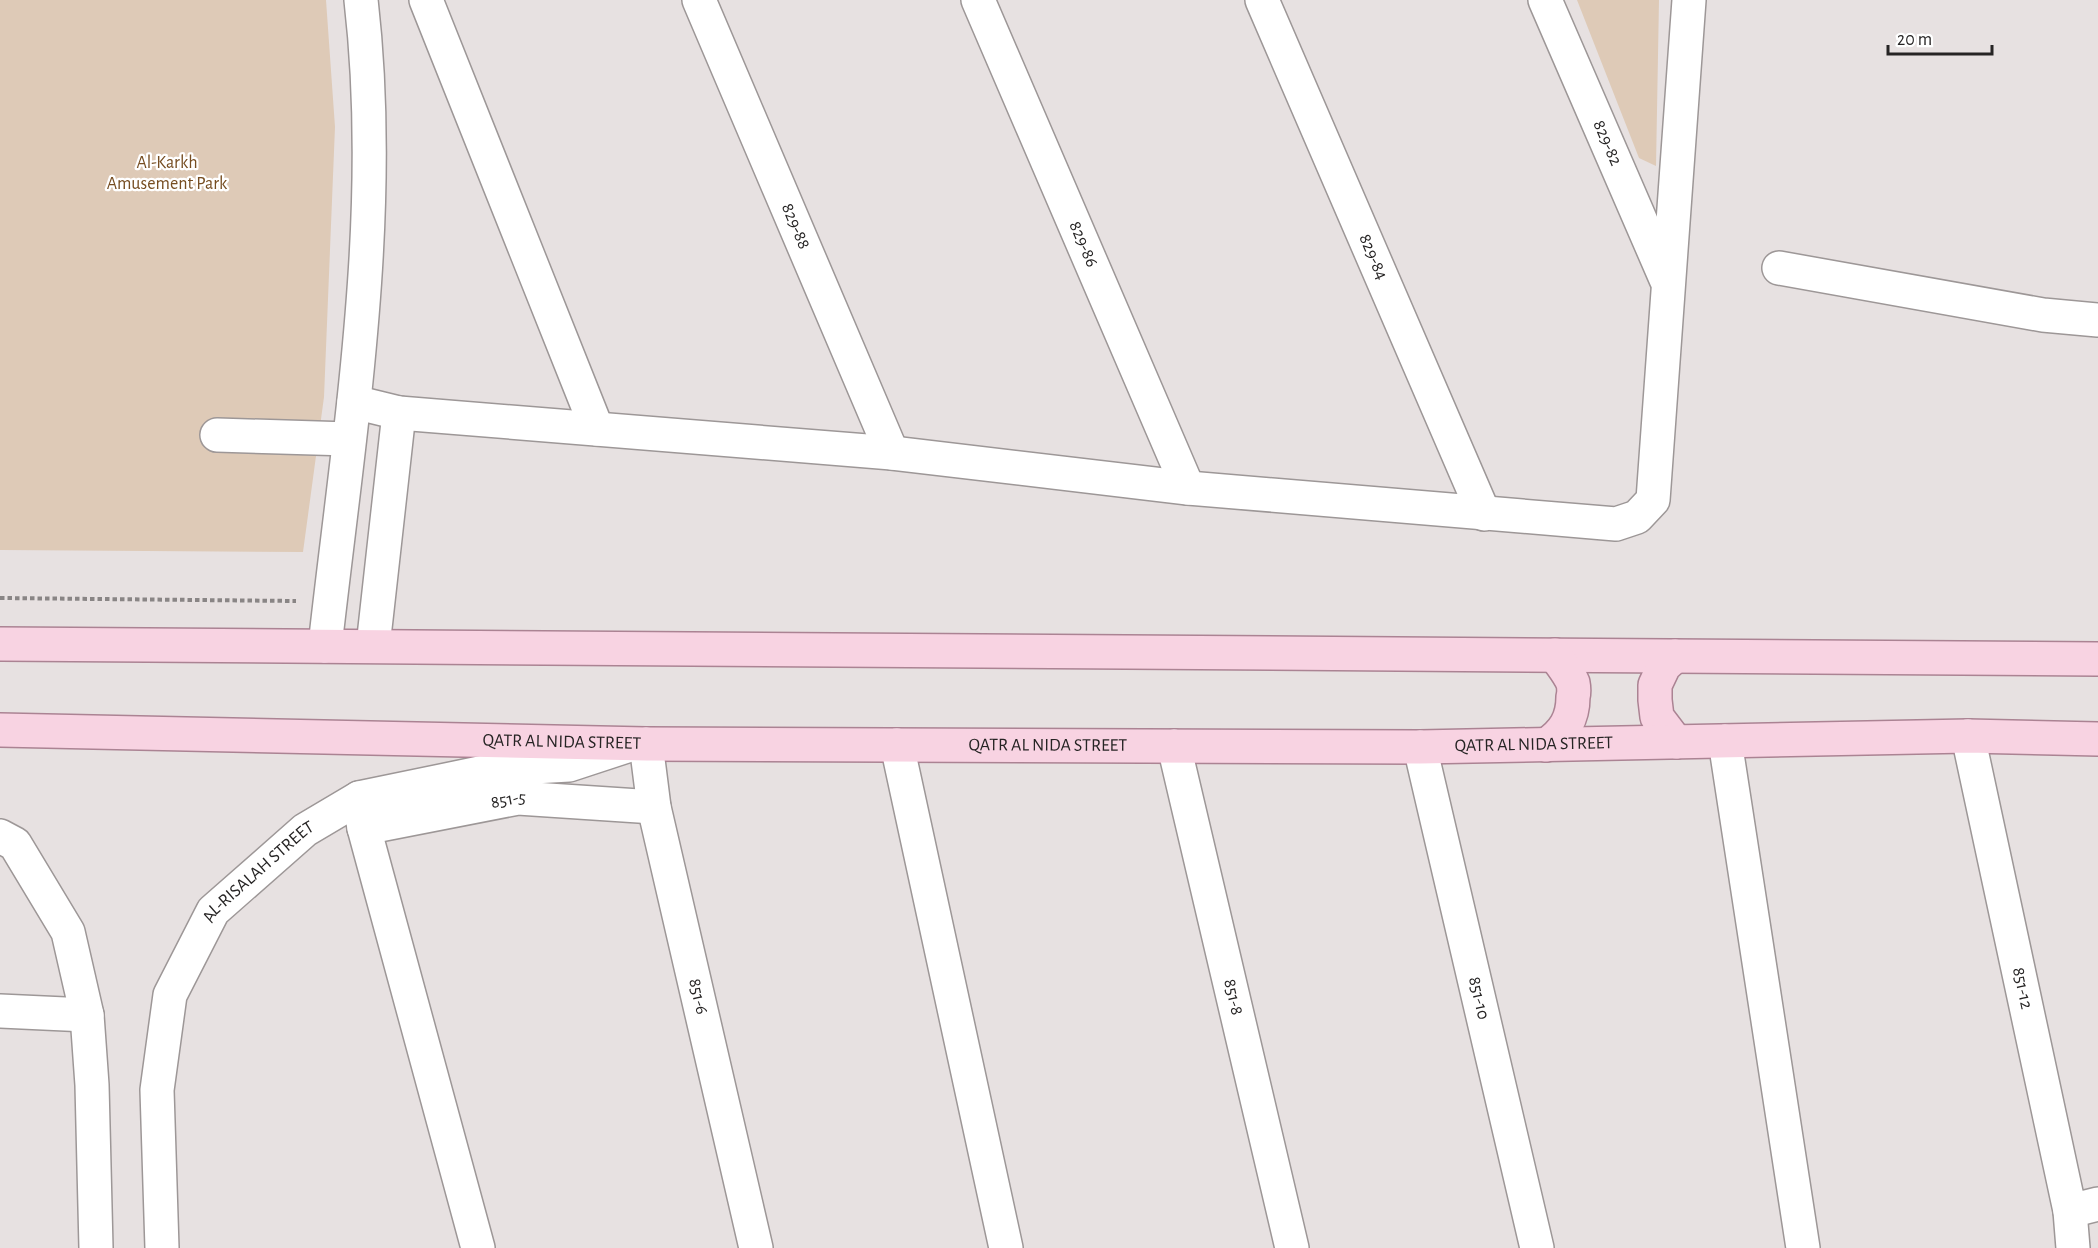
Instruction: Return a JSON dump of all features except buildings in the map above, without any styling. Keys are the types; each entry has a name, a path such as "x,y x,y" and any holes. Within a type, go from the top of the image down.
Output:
{"main road":[{"path":"0,644 2098,659"},
{"path":"1546,745 1560,735 1571,718 1573,703 1574,686 1555,655"},
{"path":"1676,656 1664,666 1655,685 1657,717 1676,742"},
{"name":"QATR AL NIDA STREET","path":"0,730 640,744 1420,747 1968,736 2098,739"}],"street":[{"path":"426,0 597,429"},
{"name":"829-88","path":"699,0 892,453"},
{"name":"829-86","path":"978,0 1188,488"},
{"name":"829-84","path":"1262,0 1484,514"},
{"name":"829-82","path":"1545,0 1669,286"},
{"path":"354,402 399,412 892,453 1188,488 1616,524 1637,517 1653,500 1689,0"},
{"path":"325,646 354,402 370,196 368,3"},
{"path":"1779,268 2043,315 2098,320"},
{"path":"373,646 399,412"},
{"path":"217,435 349,439"},
{"name":"851-12","path":"1968,736 2084,1208 2073,1248"},
{"path":"1725,741 1803,1248"},
{"name":"851-6","path":"640,744 756,1248"},
{"name":"AL-RISALAH STREET","path":"162,1248 157,1090 170,995 213,911 305,830 499,769 569,765 640,744"},
{"path":"897,745 1006,1248"},
{"name":"851-8","path":"1174,746 1292,1248"},
{"name":"851-10","path":"1420,747 1537,1248"},
{"name":"851-5","path":"361,813 518,798 654,807"},
{"path":"361,813 478,1248"},
{"path":"0,836 15,844 68,932 87,1015 92,1085 96,1248"},
{"path":"0,1011 87,1015"}],"path":[{"path":"0,598 330,602"}],"green space":[{"name":"Al-Karkh Amusement Park","path":"0,0 326,0 335,127 324,397 303,552 0,550"},
{"path":"1577,0 1659,0 1656,166 1639,158"}]}
